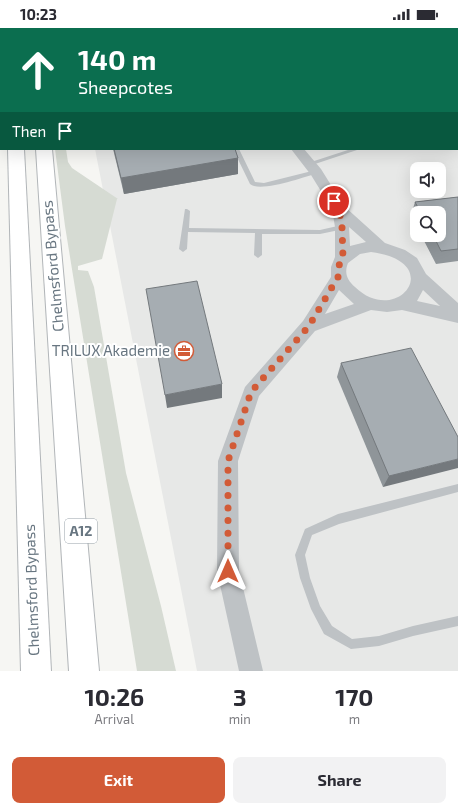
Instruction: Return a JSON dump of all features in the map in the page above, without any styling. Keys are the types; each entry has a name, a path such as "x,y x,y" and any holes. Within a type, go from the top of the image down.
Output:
{"highway":[{"name":"Chelmsford Bypass","path":"16,150 34,671"},
{"name":"Chelmsford Bypass","path":"44,150 84,671"},
{"name":"A12","path":"63,392 98,671"}],"street":[{"path":"298,150 313,168 339,209 379,246"},
{"path":"339,209 342,227 343,258"},
{"path":"251,671 228,571 228,461 251,392 309,326 338,277 338,267 343,258 354,250 366,246 379,246 392,249 404,255 415,266 419,277 418,287 412,296 400,303 386,306 372,304 358,299 347,291 338,277"},
{"path":"419,277 458,313"},
{"path":"400,303 458,317"},
{"path":"309,326 372,304"}],"lane":[{"path":"236,150 253,184 264,185 313,168 354,150"},
{"path":"183,250 187,211"},
{"path":"185,230 320,232 342,227"},
{"path":"258,232 258,255"},
{"path":"458,488 338,519 308,532 300,555 305,578 316,608 328,630 351,644 379,642 413,631 458,621"}],"shaded area":[{"path":"55,150 66,150 68,162 72,168 118,199 102,259 78,266 78,270 88,271 94,287 126,473 161,606 176,671 137,671 65,226"},
{"path":"95,150 458,150 458,671 197,671"}],"building":[{"path":"114,150 235,150 238,158 121,178"},
{"path":"458,197 458,249 441,251 436,242 446,242 446,206 417,206 415,202"},
{"name":"TRILUX Akademie","path":"197,281 222,384 165,395 146,289"},
{"path":"411,348 458,437 458,459 389,476 341,363"}],"place":[{"name":"TRILUX Akademie","path":"184,351"}],"route":[{"path":"228,571 228,461 251,392 309,326 338,277 338,267 343,258 342,227 339,209 334,201"}]}
